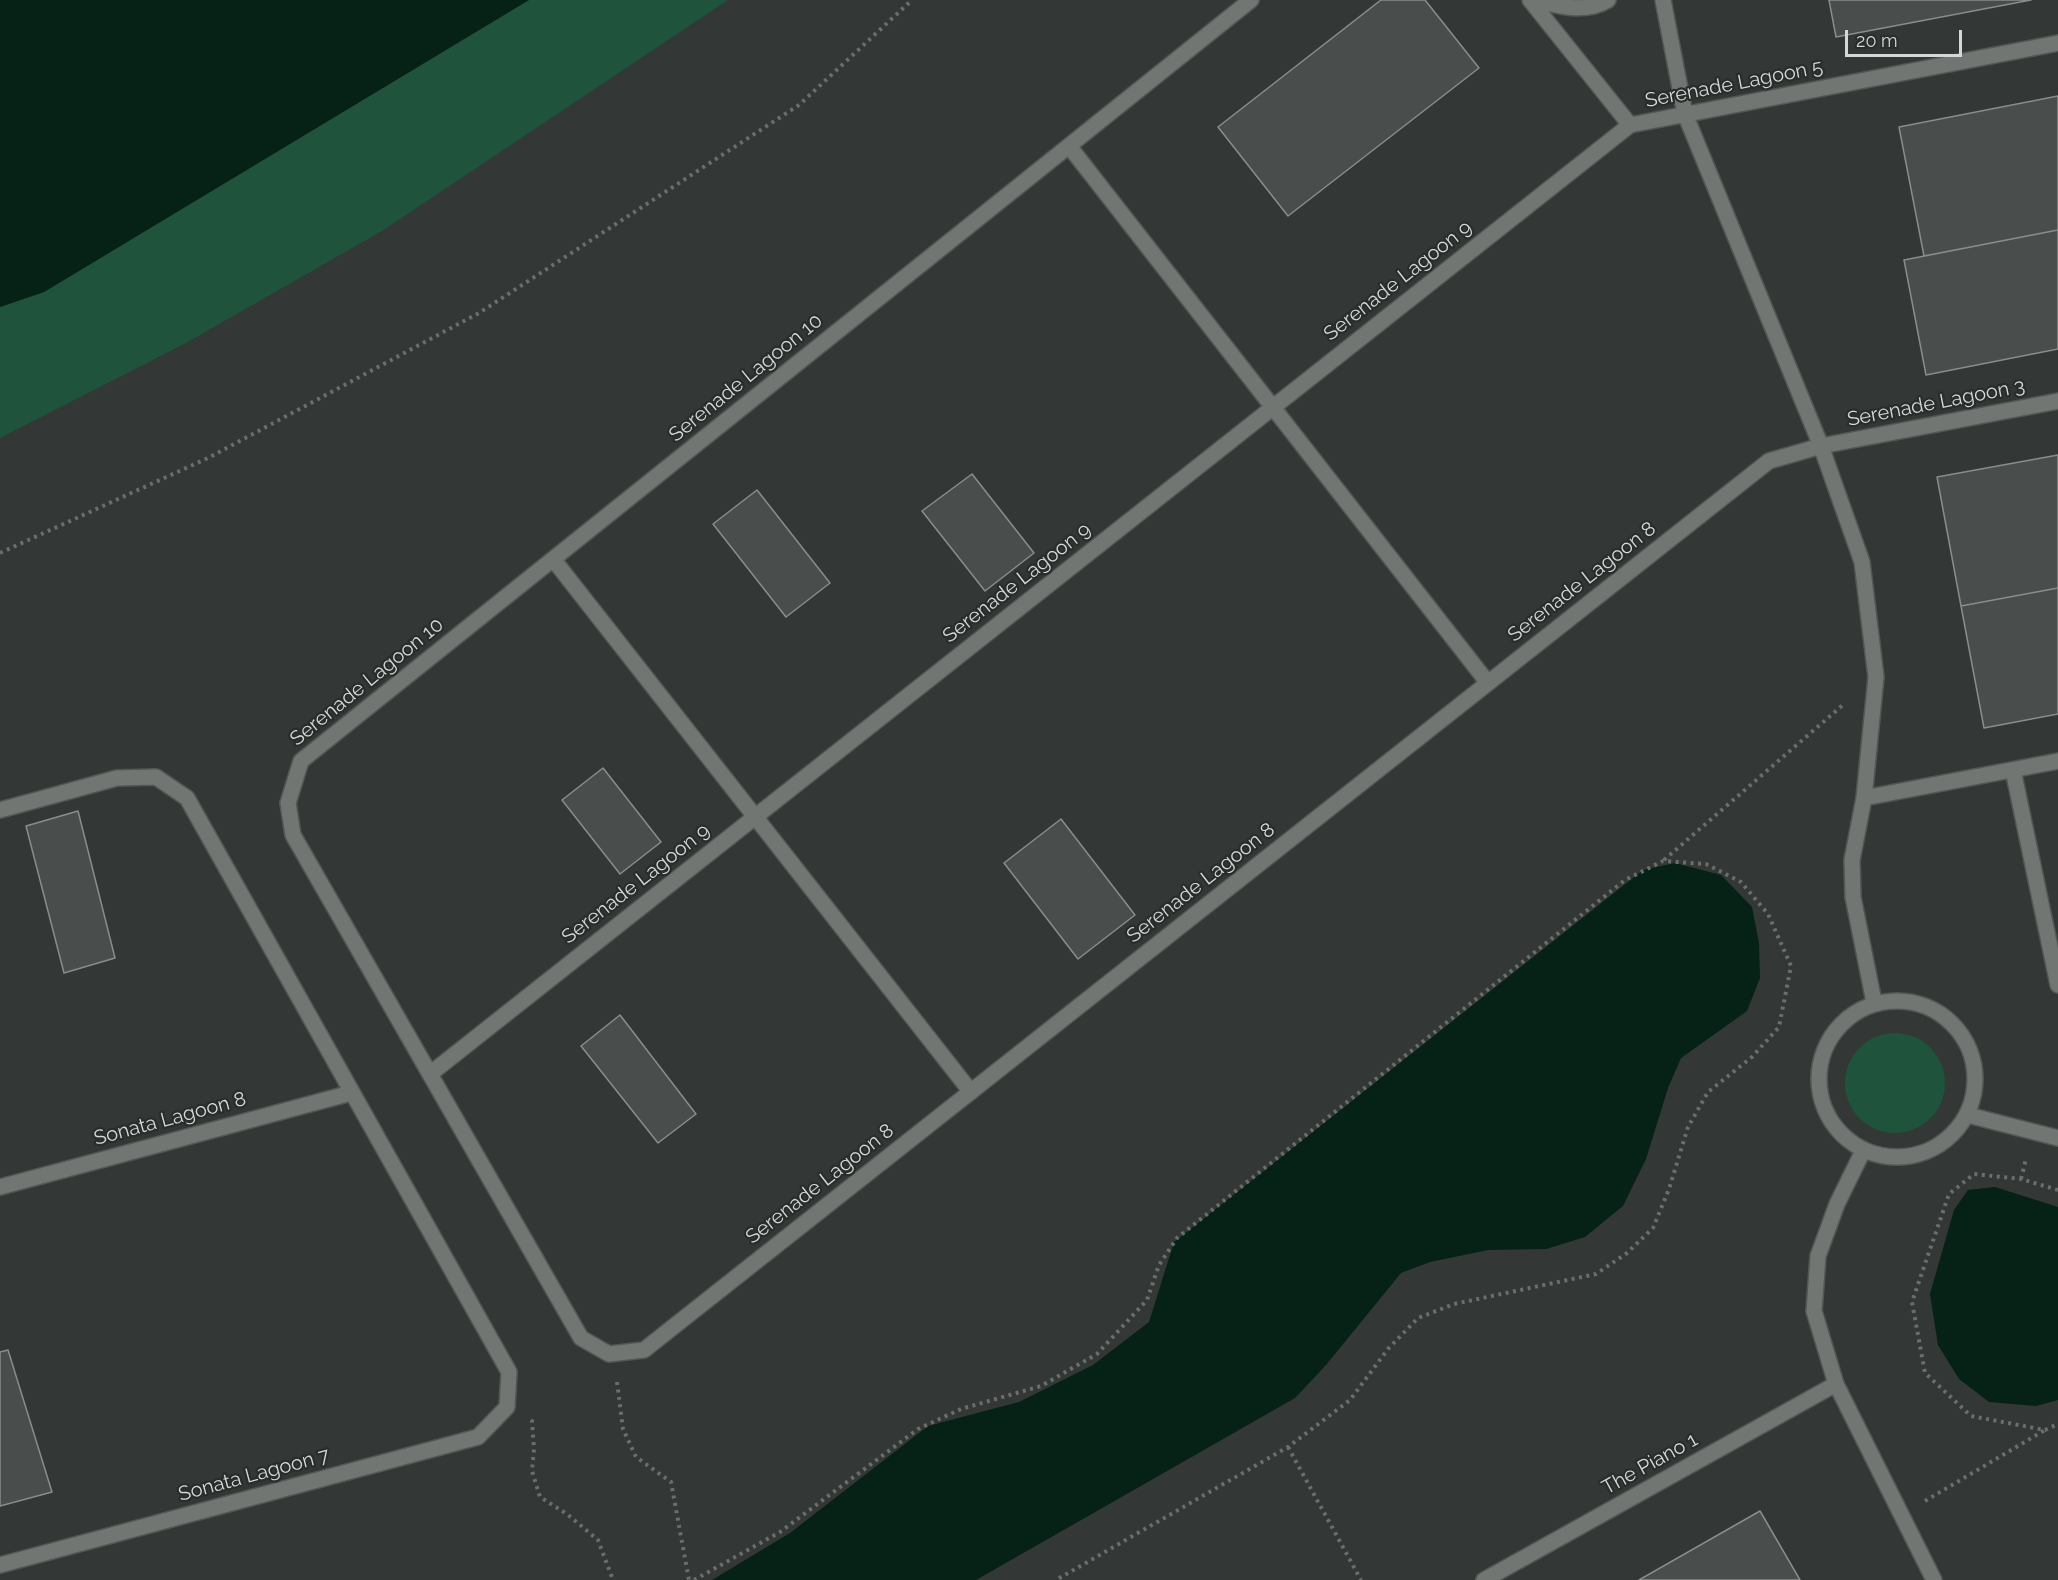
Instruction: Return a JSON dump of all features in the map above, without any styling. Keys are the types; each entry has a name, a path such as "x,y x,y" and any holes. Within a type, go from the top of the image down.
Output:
{"street":[{"name":"Serenade Lagoon 10","path":"430,1074 293,835 288,802 301,761 1251,0"},
{"path":"1532,0 1570,9 1601,4 1608,0"},
{"path":"1532,0 1630,125"},
{"path":"1663,0 1685,114 1821,446 1862,562 1876,677 1864,798 1852,860 1853,897 1874,1002"},
{"name":"Serenade Lagoon 5","path":"1630,125 2058,43"},
{"name":"Serenade Lagoon 9","path":"430,1074 1630,125"},
{"path":"1069,146 1488,683"},
{"name":"Serenade Lagoon 3","path":"1821,446 2058,401"},
{"name":"Serenade Lagoon 8","path":"609,1354 644,1350 1769,461 1821,446"},
{"path":"553,559 970,1092"},
{"path":"1864,798 2058,761"},
{"path":"2013,770 2058,985"},
{"path":"0,810 117,778 156,777 187,798 509,1372 507,1407"},
{"path":"1874,1002 1920,1002 1958,1028 1977,1070 1968,1115 1941,1144 1904,1158 1863,1151 1828,1119 1818,1073 1835,1029 1874,1002"},
{"path":"430,1074 581,1338 609,1354"},
{"name":"Sonata Lagoon 8","path":"0,1187 351,1092"},
{"path":"1968,1115 2058,1138"},
{"path":"1863,1151 1838,1204 1818,1256 1814,1311 1836,1384 1934,1580"},
{"name":"The Piano 1","path":"1484,1580 1836,1384"},
{"name":"Sonata Lagoon 7","path":"0,1565 478,1437 507,1407"}],"path":[{"path":"0,553 208,458 479,313 799,105 912,0"},
{"path":"694,1580 780,1532 918,1429 961,1409 1041,1386 1097,1354 1147,1300 1159,1265 1177,1238 1625,880 1663,861 1876,677"},
{"path":"1056,1580 1288,1448 1350,1400 1388,1349 1418,1318 1454,1304 1596,1274 1627,1252 1653,1228 1669,1189 1688,1127 1708,1092 1752,1057 1779,1027 1791,966 1768,914 1741,882 1706,864 1663,861"},
{"path":"2045,1430 1971,1416 1925,1373 1912,1302 1948,1194 1974,1174 2021,1179 2058,1190"},
{"path":"609,1354 617,1379 623,1429 636,1457 671,1482 689,1580"},
{"path":"507,1407 532,1421 534,1449 532,1471 540,1497 576,1520 598,1540 613,1580"},
{"path":"1901,1515 2058,1424"},
{"path":"1288,1448 1361,1580"}],"green space":[{"path":"529,0 728,0 382,231 186,343 0,438 0,307 44,292"},
{"path":"1895,1033 1914,1037 1931,1047 1941,1064 1945,1083 1941,1102 1931,1119 1914,1129 1895,1133 1876,1129 1859,1119 1849,1102 1845,1083 1849,1064 1859,1047 1876,1037"}],"shaded area":[{"path":"0,0 529,0 44,292 0,307"},
{"path":"1675,863 1721,875 1752,907 1759,943 1760,978 1747,1011 1681,1058 1668,1088 1646,1159 1623,1206 1585,1237 1546,1249 1488,1250 1430,1262 1401,1273 1326,1365 1295,1398 976,1580 712,1580 790,1533 928,1426 1019,1402 1093,1365 1149,1322 1174,1242 1643,870"},
{"path":"1995,1187 2058,1207 2058,1400 2036,1406 1989,1402 1959,1379 1938,1345 1930,1294 1954,1210 1968,1190"}],"building":[{"path":"1381,0 1425,0 1479,68 1288,216 1218,127"},
{"path":"1829,0 2031,0 1836,37"},
{"path":"2058,96 2058,230 1924,256 1899,127"},
{"path":"2058,230 2058,349 1926,375 1904,260"},
{"path":"2058,455 2058,588 1961,606 1937,477"},
{"path":"972,474 1034,553 985,591 922,511"},
{"path":"757,490 830,583 786,617 713,524"},
{"path":"2058,588 2058,714 1984,728 1961,606"},
{"path":"603,768 661,842 620,874 562,800"},
{"path":"78,811 115,958 64,973 26,826"},
{"path":"1061,819 1135,915 1078,959 1004,863"},
{"path":"620,1015 696,1114 658,1143 581,1046"},
{"path":"8,1350 52,1492 0,1506 0,1352"},
{"path":"1760,1511 1800,1580 1639,1580"}]}
